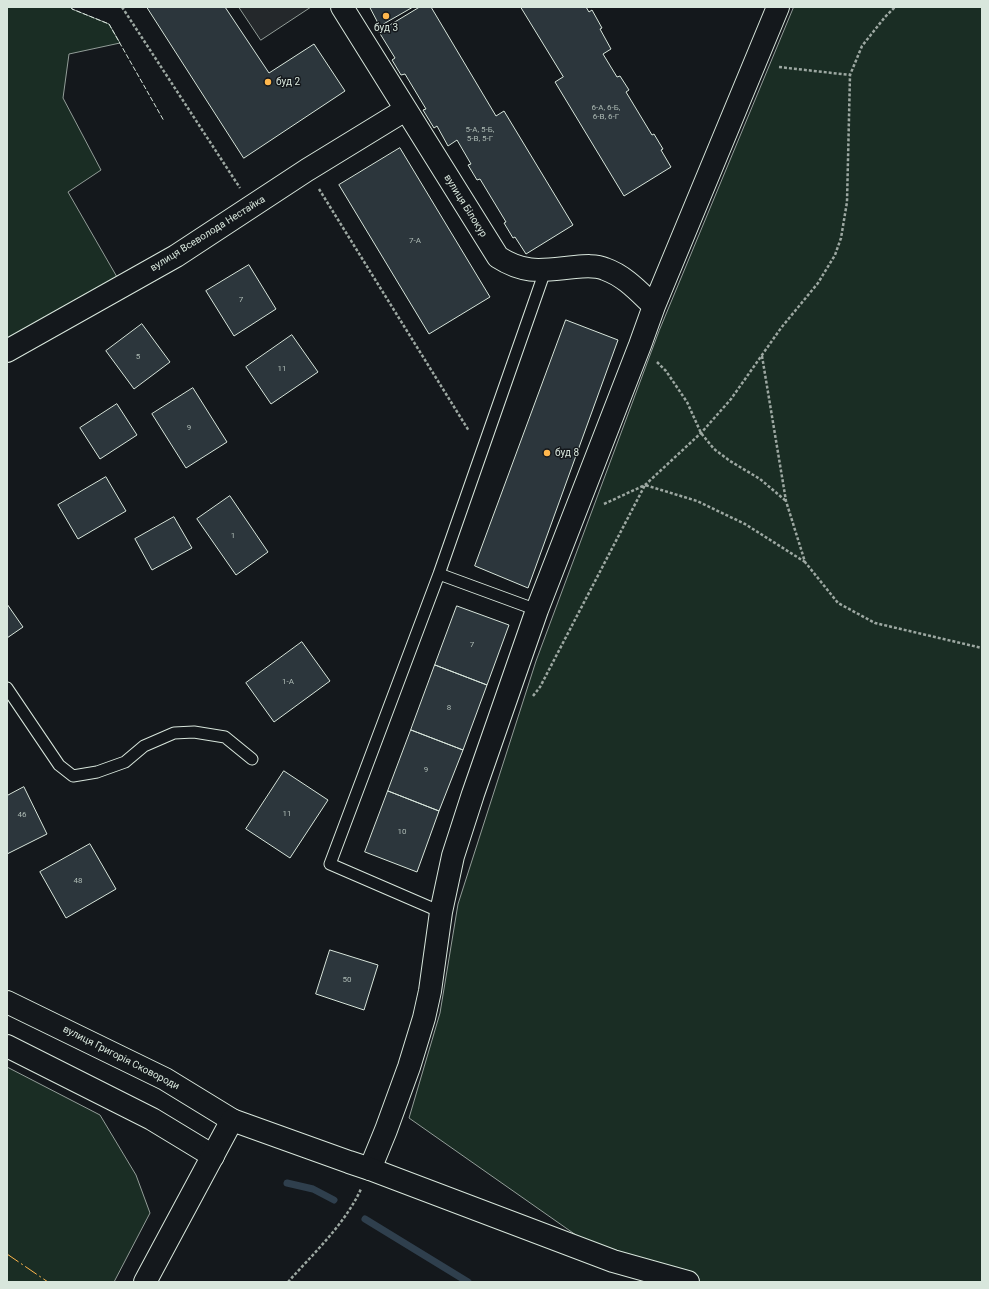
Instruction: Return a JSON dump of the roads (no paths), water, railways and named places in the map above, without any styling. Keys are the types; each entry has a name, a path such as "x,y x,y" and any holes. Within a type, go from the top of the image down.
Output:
{"street":[{"name":"вулиця Білокур","path":"342,7 498,257 509,264 520,268 545,271 593,266 604,268 614,272 624,279 654,306"},
{"path":"370,1169 409,1067 424,1018 430,991 441,912 453,856 537,610 654,306 778,7"},
{"name":"вулиця Всеволода Нестайка","path":"7,351 176,256 307,170 405,110"},
{"name":"вулиця Григорія Сковороди","path":"7,1002 165,1079 232,1120 370,1169 613,1261 688,1282"},
{"path":"7,1046 152,1119 213,1156"},
{"path":"145,1282 232,1120"}],"lane":[{"path":"441,912 330,864 439,574 545,271"},
{"path":"439,574 537,610"},
{"path":"7,688 59,764 73,776 96,772 125,762 144,746 174,733 194,732 226,737 252,758"}],"waterway":[{"path":"287,1183 313,1189 334,1200"},
{"path":"365,1219 468,1282"}],"place":[{"name":"буд 3","path":"386,16"},
{"name":"буд 2","path":"268,82"},
{"name":"буд 8","path":"547,453"}]}
